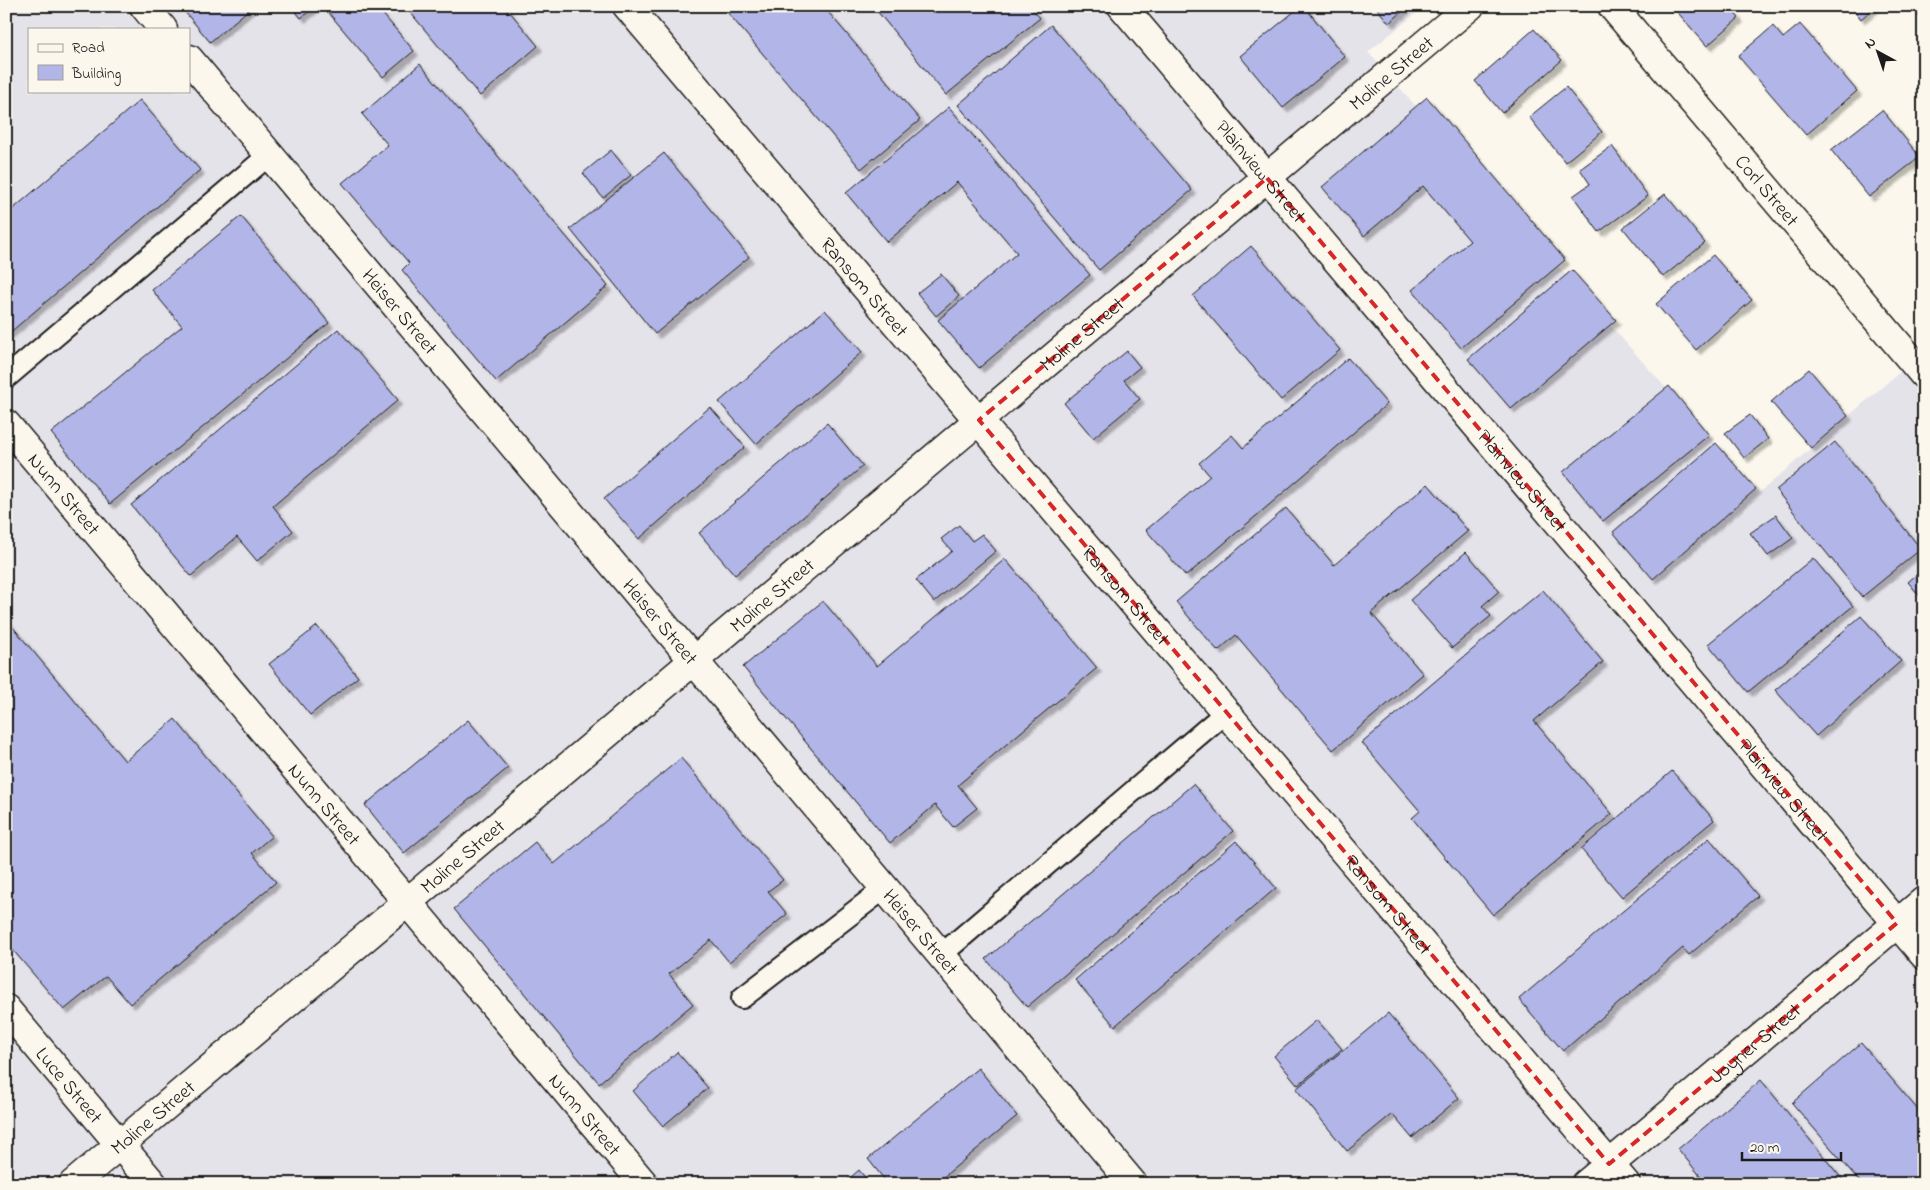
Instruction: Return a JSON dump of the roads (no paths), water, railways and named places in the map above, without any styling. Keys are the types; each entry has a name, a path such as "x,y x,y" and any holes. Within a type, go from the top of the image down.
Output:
{"street":[{"path":"144,6 162,28"},
{"name":"Ransom Street","path":"627,6 1618,1174"},
{"name":"Plainview Street","path":"1122,6 1924,955"},
{"name":"Moline Street","path":"73,1184 1470,6"},
{"name":"Corl Street","path":"1612,6 1924,375"},
{"name":"Heiser Street","path":"190,60 1133,1184"},
{"name":"Nunn Street","path":"6,424 644,1184"},
{"name":"Joyner Street","path":"1586,1184 1618,1174 1897,923 1924,901"},
{"name":"Luce Street","path":"6,1009 153,1184"}],"lane":[{"path":"6,378 269,155"},
{"path":"941,955 1226,712"},
{"path":"742,998 885,888"}]}
